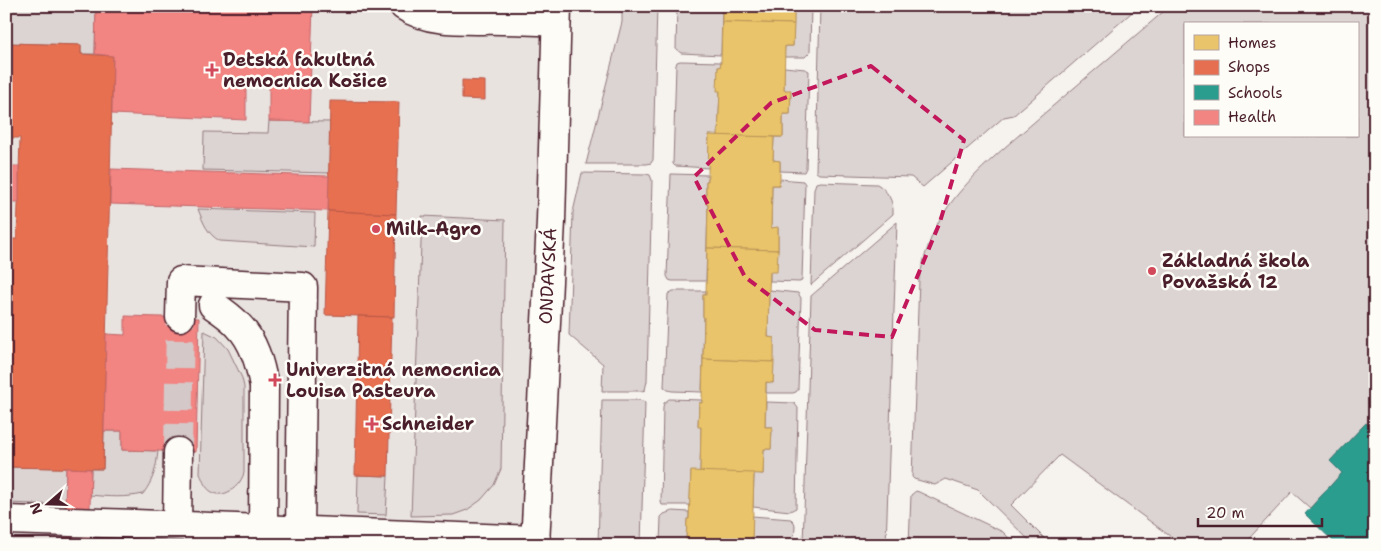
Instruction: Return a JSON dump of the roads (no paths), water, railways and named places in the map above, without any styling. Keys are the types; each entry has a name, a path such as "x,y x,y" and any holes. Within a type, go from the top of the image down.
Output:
{"street":[{"path":"404,6 421,15 458,20 556,14"},
{"name":"ONDAVSKÁ","path":"536,542 551,221 556,14"},
{"path":"180,317 181,281 303,287 300,531"},
{"path":"213,305 238,324 245,333 255,351 261,370 264,386 262,530"},
{"path":"177,525 178,452"},
{"path":"6,520 177,525 536,542"}],"tunnel":[{"path":"178,452 180,317"}],"place":[{"name":"Detská fakultná nemocnica Košice","path":"212,70"},
{"name":"Milk-Agro","path":"376,229"},
{"name":"Základná škola Považská 12","path":"1152,271"},
{"name":"Univerzitná nemocnica Louisa Pasteura","path":"275,380"},
{"name":"Schneider","path":"372,424"}]}
